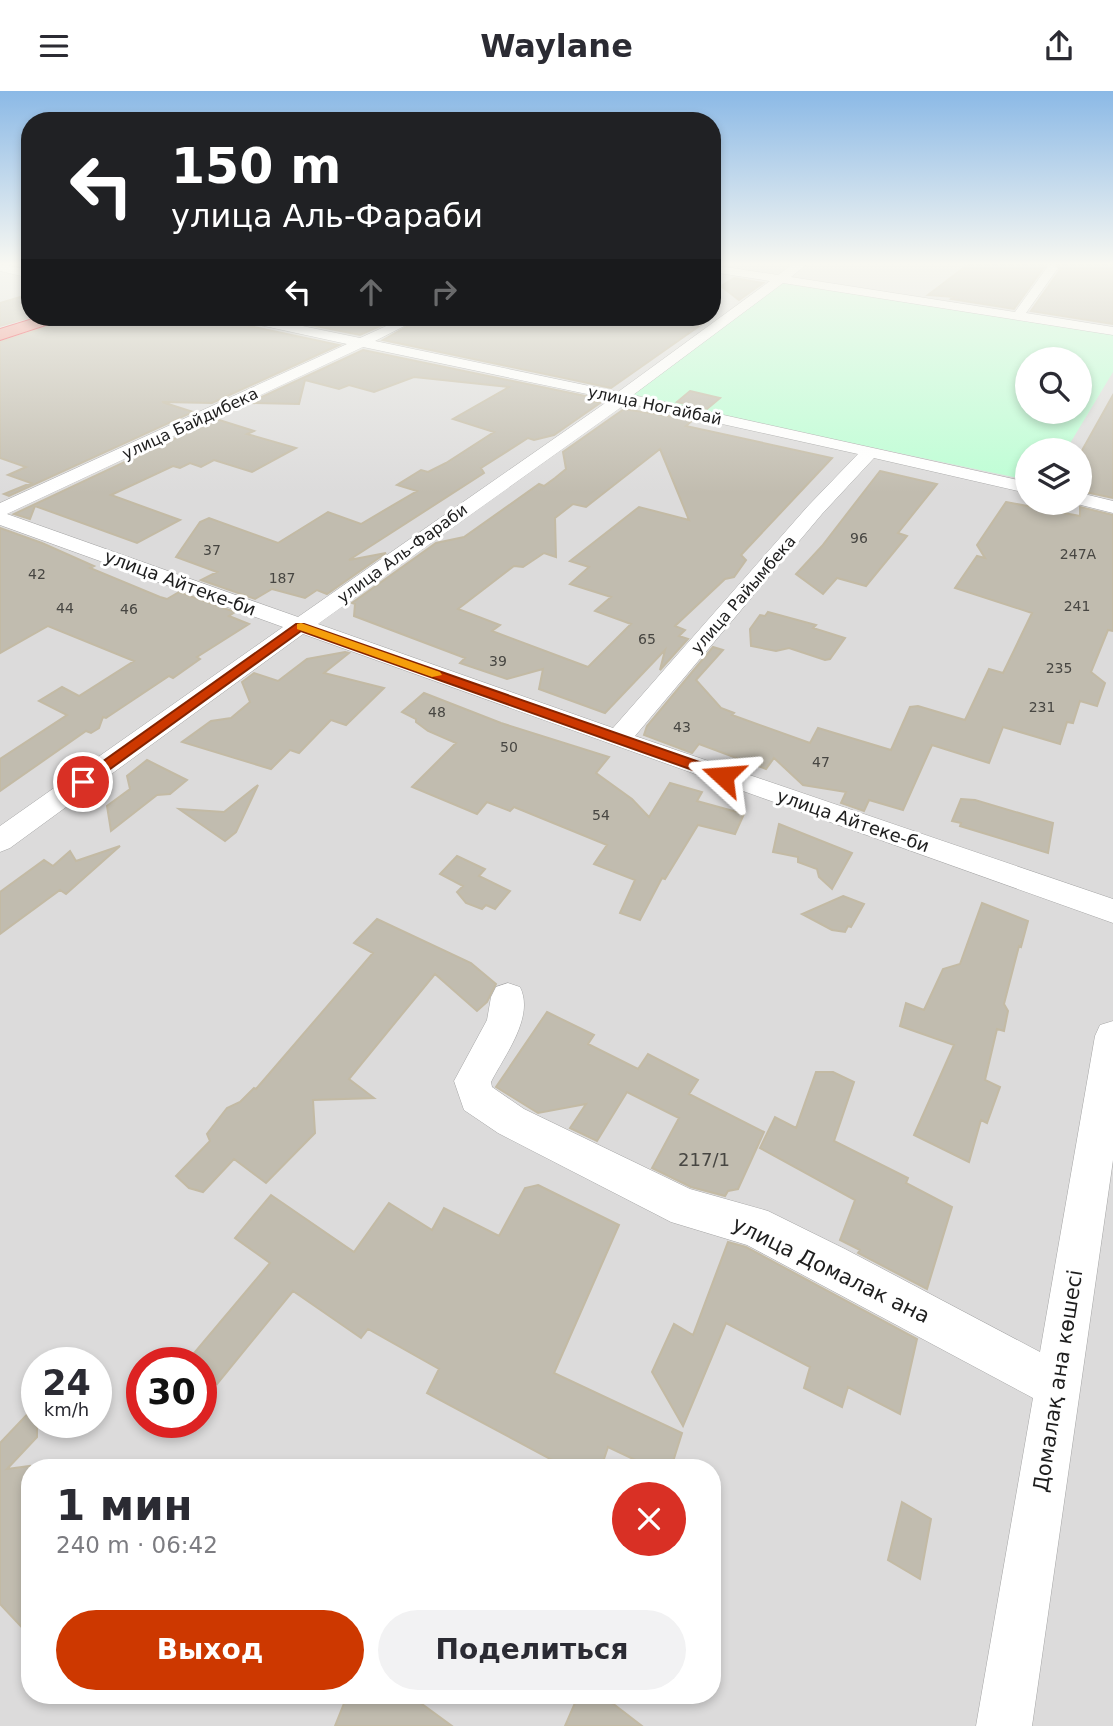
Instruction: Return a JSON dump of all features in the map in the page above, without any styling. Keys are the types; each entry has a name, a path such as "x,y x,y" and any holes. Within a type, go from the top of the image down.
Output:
{"street":[{"name":"улица Ногайбай","path":"352,340 1015,484"},
{"name":"улица Байдибека","path":"0,510 364,340"},
{"name":"улица Аль-Фараби","path":"0,841 623,398 626,392 697,340"},
{"name":"улица Райымбека","path":"618,739 870,451"},
{"path":"1092,502 1113,507"},
{"name":"улица Айтеке-би","path":"0,518 618,739 1113,911"},
{"name":"улица Домалак ана","path":"508,997 504,1022 472,1081 477,1098 511,1121 685,1208 753,1226 830,1264 1057,1386"},
{"name":"Домалақ ана көшесі","path":"1004,1726 1113,1036"}],"shaded area":[{"path":"0,340 1113,340 1113,1726 0,1726"}],"green space":[{"path":"704,340 1113,340 1113,372 1092,407 1092,347 1015,347 1015,424 1082,424 1073,438 1015,438 1015,477 628,396"}],"building":[{"path":"317,340 339,345 212,403 162,402 193,412 9,496 4,494 31,483 8,475 26,467 0,458 0,342"},
{"path":"384,340 679,340 611,388"},
{"path":"363,350 595,398 590,401 600,403 554,435 534,440 528,438 481,468 484,473 349,560 386,553 327,594 317,590 305,598 272,589 255,599 201,580 217,572 176,557 200,522 209,518 278,543 328,512 361,524 417,491 397,485 421,470 428,472 446,463 494,432 453,419 509,387 414,377 374,392 349,385 339,389 305,380 299,404 249,403"},
{"path":"690,391 720,398 707,409 677,402"},
{"path":"1113,395 1113,498 1092,494 1092,438 1089,438"},
{"path":"624,409 693,420 686,426 832,458 741,555 746,560 734,577 725,579 675,626 685,630 679,636 688,639 660,670 665,650 605,713 539,689 543,669 507,679 460,663 465,658 354,616 355,604 352,603 436,543 464,537 539,484 544,486 555,478 566,469 563,452","holes":["660,449 689,520 639,507 570,561 589,567 570,584 611,597 595,611 631,624 588,667 492,631 500,625 458,609 514,566 523,567 544,553 556,557 555,518 573,504 586,507"]},
{"path":"216,419 254,431 247,434 296,448 252,472 214,460 201,467 190,463 180,468 173,466 111,495 180,520 137,543 35,506 30,519 14,514"},
{"path":"880,471 937,484 898,533 907,536 866,586 837,578 823,594 796,574 822,546"},
{"path":"1006,502 1015,504 1015,515 1080,516 1092,515 1092,510 1113,515 1113,631 1108,630 1091,672 1105,683 1097,706 1080,701 1073,723 1067,722 1060,744 1003,727 989,763 932,745 903,810 869,800 864,811 841,803 846,792 803,785 774,758 766,769 699,744 692,753 644,735 647,726 713,647 723,650 696,680 721,708 734,713 732,715 810,743 818,728 891,750 910,707 918,706 965,720 989,669 1003,673 1032,613 955,588 977,556 985,558 977,545"},
{"path":"0,528 42,543 94,566 90,568 160,597 167,599 179,592 235,612 229,616 249,624 197,657 200,659 173,678 169,676 106,718 103,717 99,728 91,733 86,731 0,791 0,759 67,715 39,701 62,687 79,696 134,661 48,626 0,653"},
{"path":"768,612 816,625 813,628 845,638 830,659 825,660 789,648 776,651 751,646 750,629 760,615 765,616"},
{"path":"349,653 324,673 384,688 346,725 331,720 299,753 290,750 271,769 182,742 211,721 231,718 250,702 242,682 254,673 278,681 307,659"},
{"path":"424,693 501,723 609,757 596,773 632,799 649,817 670,783 702,792 697,801 744,814 735,834 698,825 665,879 662,878 640,920 620,913 635,880 594,864 607,845 514,807 510,811 487,802 477,814 412,787 456,743 428,731 416,722 416,719 402,712"},
{"path":"147,760 187,780 170,794 157,795 111,831 107,806 130,789 127,776"},
{"path":"258,785 236,832 225,841 179,809 224,812"},
{"path":"961,799 975,800 1053,823 1048,853 960,826 961,823 952,821"},
{"path":"779,824 852,853 832,889 819,877 817,869 798,862 798,857 773,852"},
{"path":"120,846 66,894 60,890 0,934 0,892 44,860 53,866 70,851 76,861"},
{"path":"457,856 485,869 479,876 510,891 495,909 486,905 482,909 466,903 457,892 463,886 440,874"},
{"path":"843,896 864,904 851,927 848,926 845,932 832,930 802,914"},
{"path":"982,903 1028,921 1004,1004 1008,1011 1004,1031 997,1029 985,1080 1000,1087 987,1123 981,1120 969,1162 914,1135 954,1045 900,1026 906,1003 924,1010 943,969 960,964"},
{"path":"377,919 471,963 496,984 487,1002 477,1011 435,974 349,1079 374,1098 313,1100 315,1133 266,1183 234,1159 203,1192 189,1188 176,1176 210,1141 207,1134 227,1108 240,1102 256,1089 373,953 354,943"},
{"path":"547,1012 594,1035 588,1044 638,1069 648,1054 698,1080 689,1094 764,1132 738,1189 728,1191 725,1196 691,1187 652,1168 679,1118 627,1092 597,1141 570,1128 586,1104 538,1113 496,1087"},
{"path":"816,1072 833,1072 854,1082 834,1141 908,1178 906,1183 952,1207 927,1289 858,1253 860,1250 840,1240 855,1200 760,1148 775,1117 796,1128"},
{"path":"538,1185 619,1225 554,1373 682,1433 674,1459 633,1459 608,1447 604,1459 550,1459 427,1393 439,1369 368,1329 361,1338 293,1291 217,1384 217,1347 199,1347 270,1263 235,1238 271,1195 354,1252 389,1203 432,1230 444,1208 499,1236 525,1188"},
{"path":"728,1242 746,1247 917,1339 900,1414 848,1387 842,1407 804,1388 810,1367 726,1323 683,1426 652,1372 674,1324 693,1335"},
{"path":"21,1421 21,1438 36,1438 7,1469 21,1467 21,1626 0,1604 0,1443"},
{"path":"902,1502 931,1519 920,1579 888,1560"},
{"path":"344,1704 422,1704 452,1726 335,1726"},
{"path":"575,1704 613,1704 642,1726 565,1726"}],"slow traffic":[{"path":"301,627 436,675"}],"route":[{"path":"83,782 300,626 723,776"}]}
